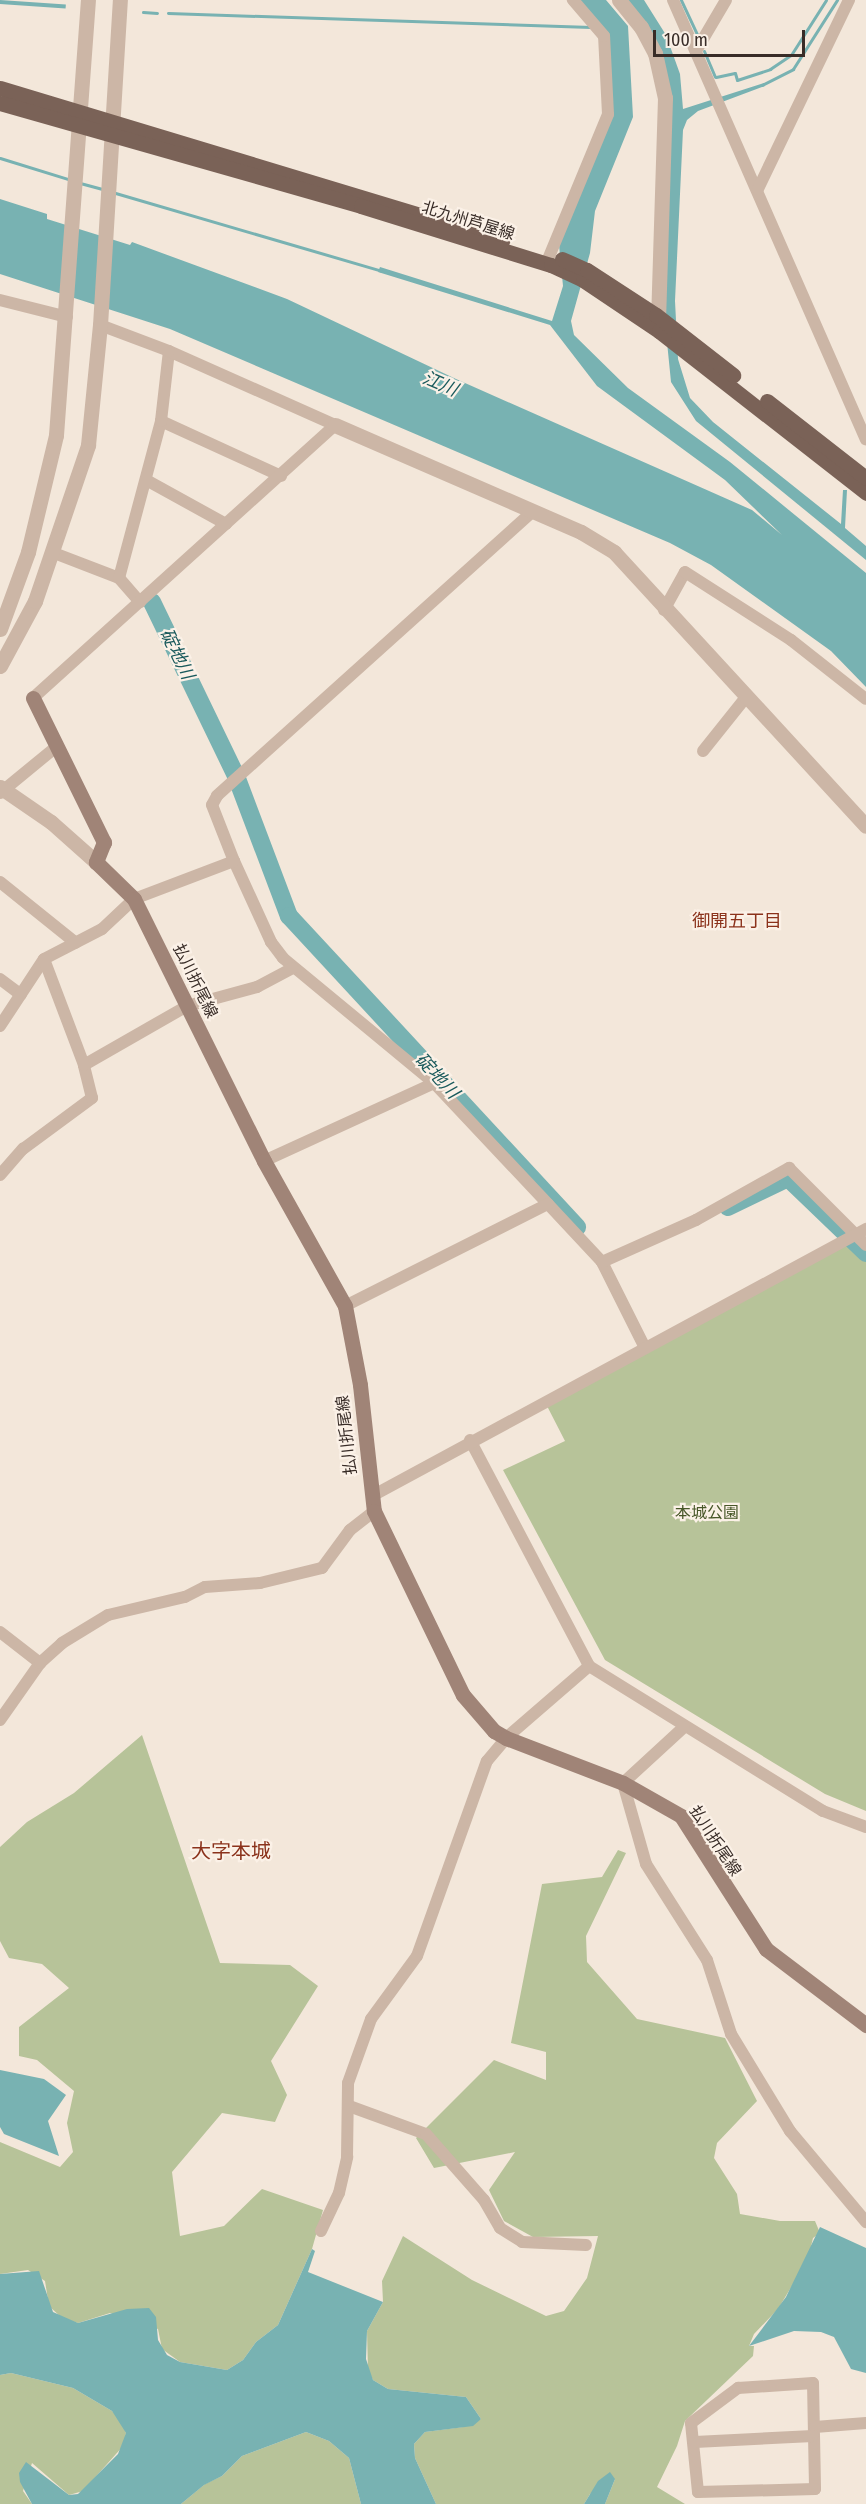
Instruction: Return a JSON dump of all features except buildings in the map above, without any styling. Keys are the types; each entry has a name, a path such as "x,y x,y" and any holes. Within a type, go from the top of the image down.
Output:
{"main road":[{"name":"北九州芦屋線","path":"0,88 80,118 550,260 585,275 656,315 866,478"},
{"name":"北九州芦屋線","path":"0,104 80,118"},
{"name":"北九州芦屋線","path":"585,275 866,493"},
{"path":"33,699 104,842 96,862"},
{"name":"払川折尾線","path":"96,862 134,899 264,1161 345,1306 360,1385 373,1503 463,1695 494,1731 506,1738 623,1783 681,1816 766,1949 866,2025"}],"street":[{"path":"0,629 44,496 56,435 68,311 88,0"},
{"path":"0,666 35,601 54,553 88,445 100,321 120,0"},
{"path":"550,260 608,114 604,36 573,0"},
{"path":"619,0 641,27 655,53 665,99 656,315 659,331"},
{"path":"674,0 866,439"},
{"path":"696,51 726,0"},
{"path":"758,189 849,0"},
{"path":"0,300 68,311"},
{"path":"100,321 581,532 614,552 664,610 747,696 866,826"},
{"path":"119,578 148,481 161,421 169,351"},
{"path":"161,421 281,477"},
{"path":"33,699 281,477 335,425"},
{"path":"148,481 226,524"},
{"path":"532,512 217,796 212,805 234,861 271,942 292,968 434,1083 548,1204 602,1263 644,1346"},
{"path":"54,553 119,578 140,602"},
{"path":"664,610 685,572 791,639 866,699"},
{"path":"703,751 747,696"},
{"path":"56,747 1,790 51,822 96,862"},
{"path":"0,1026 44,958 102,929 134,899 234,861"},
{"path":"0,882 76,943"},
{"path":"0,1175 23,1149 92,1098 84,1065 44,958"},
{"path":"84,1065 187,1006 257,987 292,968"},
{"path":"0,979 21,994"},
{"path":"264,1161 434,1083"},
{"path":"602,1263 696,1220 789,1168 854,1236 866,1245"},
{"path":"345,1306 548,1204"},
{"path":"0,1720 40,1663 62,1643 108,1615 185,1597 205,1587 260,1583 322,1568 373,1503 470,1440 866,1229"},
{"path":"470,1440 590,1666 684,1727 823,1811 866,1827"},
{"path":"0,1632 40,1663"},
{"path":"321,2231 339,2193 347,2157 348,2083 371,2019 417,1956 487,1761 506,1738 590,1666"},
{"path":"684,1727 623,1783 646,1863 706,1960 731,2034 790,2131 866,2222"},
{"path":"349,2106 426,2134 484,2200 500,2228 522,2241 586,2245"},
{"path":"813,2383 815,2489 698,2492 695,2442 689,2431 691,2423 738,2388 813,2383"},
{"path":"695,2442 814,2432 866,2424"}],"green space":[{"name":"本城公園","path":"848,1242 866,1256 866,1811 825,1794 605,1660 503,1470 565,1441 546,1404"},
{"path":"142,1735 220,1963 290,1965 318,1986 271,2061 287,2095 275,2122 222,2113 172,2172 180,2236 224,2226 262,2189 323,2210 312,2249 278,2325 256,2342 243,2360 227,2370 180,2362 162,2349 158,2329 110,2313 78,2323 62,2318 49,2306 45,2281 28,2270 0,2274 0,2142 60,2167 73,2152 67,2123 74,2091 37,2060 19,2056 19,2027 69,1988 42,1964 9,1958 0,1941 0,1847 27,1822 74,1793"},
{"path":"618,1850 626,1853 586,1936 587,1962 637,2019 725,2038 757,2101 717,2143 714,2158 737,2194 740,2214 780,2221 815,2221 820,2233 813,2238 808,2259 778,2309 754,2334 749,2346 754,2346 753,2356 685,2421 677,2446 657,2487 685,2504 605,2504 615,2479 590,2494 584,2504 436,2504 415,2458 414,2444 425,2432 463,2427 481,2419 466,2397 388,2389 373,2380 368,2370 367,2331 383,2302 382,2281 403,2236 472,2280 546,2316 564,2311 587,2278 598,2236 533,2237 504,2221 489,2190 515,2152 434,2168 416,2138 494,2060 546,2080 546,2052 511,2043 542,1884 602,1877"},
{"path":"11,2373 73,2388 112,2411 121,2421 126,2433 124,2445 83,2491 69,2495 32,2463 23,2491 32,2504 0,2504 0,2375"},
{"path":"306,2432 329,2441 349,2458 361,2504 181,2504 205,2484 222,2476 242,2456"}],"water":[{"path":"0,0 66,5 66,9 0,4"},
{"name":"江川","path":"577,0 606,0 628,26 633,117 595,211 590,253 571,321 574,335 628,388 730,462 866,573 866,687 831,651 711,565 670,543 170,329 0,274 0,199 47,214 47,219 130,245 132,242 287,299 456,379 752,510 782,535 725,480 597,386 550,325 378,272 380,267 552,321 563,286 559,245 611,114 608,36"},
{"path":"628,0 644,0 666,35 680,74 683,109 764,83 765,86 698,111 687,120 683,130 675,301 678,359 690,398 713,422 841,524 843,490 847,490 845,528 866,546 866,560 696,421 671,382 663,302 670,101"},
{"path":"0,2070 44,2079 66,2095 48,2121 59,2156 4,2134 0,2127"},
{"path":"820,2227 866,2248 866,2373 851,2369 834,2337 821,2332 794,2331 749,2346 786,2297"},
{"path":"312,2249 315,2251 308,2272 383,2302 367,2331 366,2359 373,2380 388,2389 466,2397 481,2419 473,2426 425,2432 414,2444 415,2458 436,2504 361,2504 349,2458 329,2441 306,2432 242,2456 222,2476 204,2485 181,2504 32,2504 20,2482 19,2473 26,2462 69,2495 78,2494 118,2454 126,2433 112,2411 73,2388 11,2373 0,2375 0,2274 39,2271 53,2312 78,2323 127,2309 149,2308 156,2317 158,2340 167,2355 180,2362 227,2370 243,2360 256,2342 278,2325"},
{"path":"610,2472 615,2479 605,2504 584,2504 598,2481"}],"waterway":[{"path":"681,0 697,35"},
{"path":"716,77 735,73 737,80 770,69 791,55 826,0"},
{"path":"762,85 793,69 837,0"},
{"path":"143,12 157,13"},
{"path":"168,13 591,27"},
{"path":"704,51 715,77"},
{"path":"0,158 71,180"},
{"path":"80,183 103,189"},
{"path":"112,192 382,271"},
{"name":"碇地川","path":"152,602 236,776 289,916 577,1227"},
{"name":"碇地川","path":"728,1207 788,1178 866,1253"}],"district":[{"name":"御開五丁目","path":"737,921"},
{"name":"大字本城","path":"231,1851"}]}
